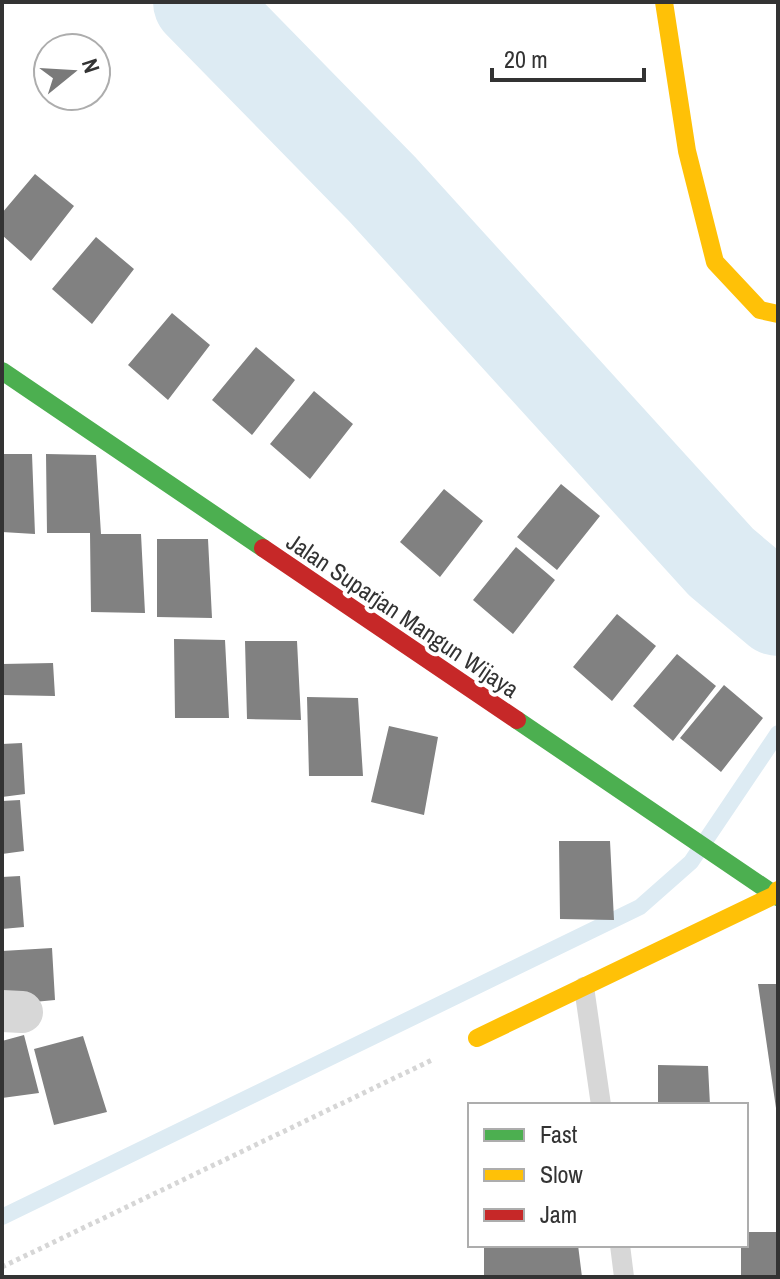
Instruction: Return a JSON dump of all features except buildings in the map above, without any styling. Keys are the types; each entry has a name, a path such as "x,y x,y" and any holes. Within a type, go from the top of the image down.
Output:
{"main road":[{"path":"664,2 687,151 715,262 760,310 778,314"},
{"name":"Jalan Suparjan Mangun Wijaya","path":"2,371 777,894"},
{"path":"477,1038 777,894"}],"lane":[{"path":"584,987 601,1103"},
{"path":"620,1247 624,1277"}],"path":[{"path":"2,1267 477,1038"}],"waterway":[{"path":"199,2 382,189 721,562 778,610"},
{"path":"2,1217 640,907 691,862 778,733"}],"traffic: fast":[{"path":"2,371 263,548"},
{"path":"517,720 778,897"}],"traffic: slow":[{"path":"664,2 687,151 715,262 760,310 778,314"},
{"path":"477,1038 775,895 778,890"}],"traffic: jam":[{"path":"263,548 517,720"}]}
